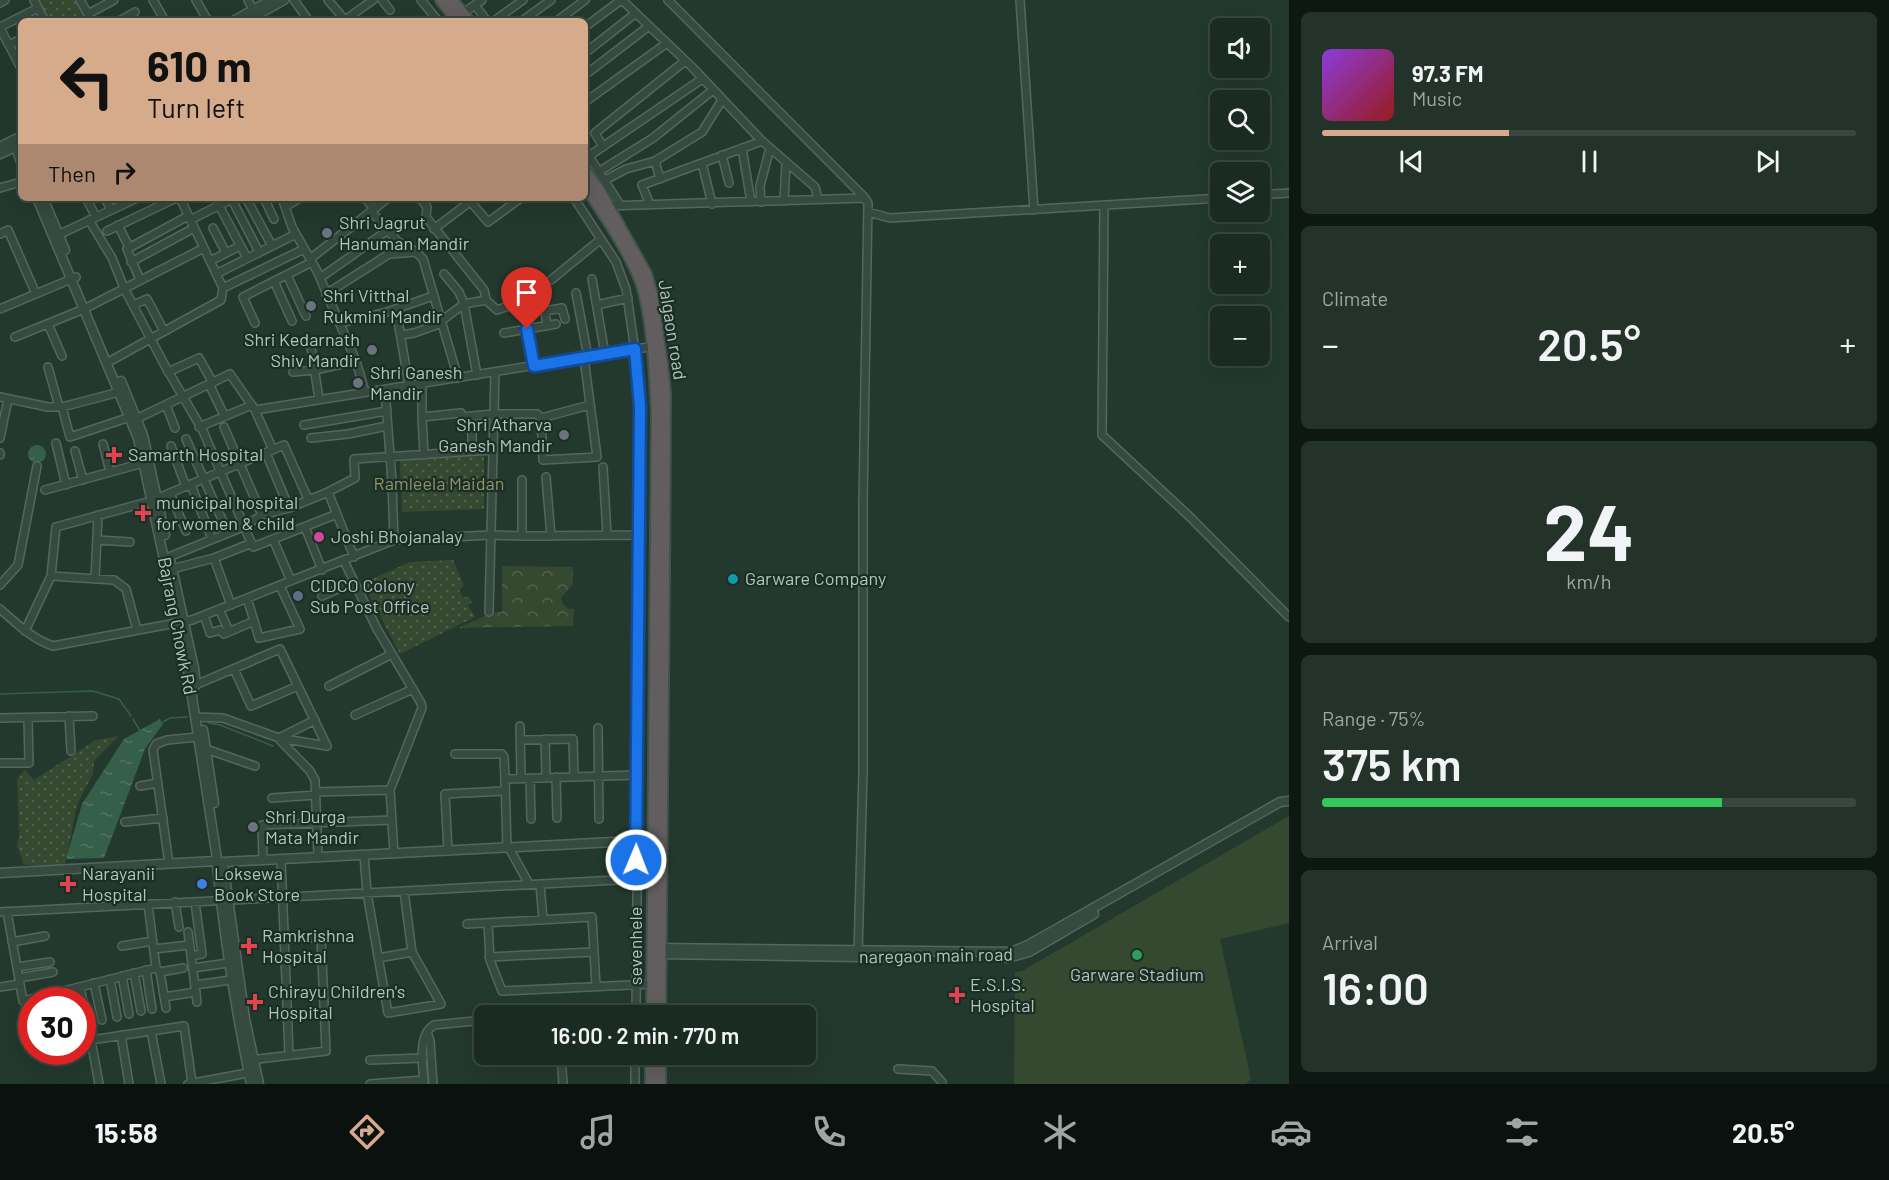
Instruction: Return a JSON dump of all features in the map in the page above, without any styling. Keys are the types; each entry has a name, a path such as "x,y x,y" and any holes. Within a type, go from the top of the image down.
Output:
{"highway":[{"path":"441,0 463,18"},
{"path":"452,0 463,18"},
{"name":"Jalgaon road","path":"588,175 599,190 604,207"},
{"name":"Jalgaon road","path":"588,189 604,207 646,274 665,394 656,951 652,1005"},
{"name":"Jalgaon road","path":"656,345 654,840 659,1005"},
{"path":"651,1065 651,1084"},
{"path":"660,1065 660,1084"}],"street":[{"path":"0,3 5,0"},
{"path":"34,0 43,18"},
{"path":"80,0 90,18 114,0"},
{"path":"153,0 163,18"},
{"path":"196,0 206,18"},
{"path":"248,0 253,10"},
{"path":"238,18 271,0"},
{"path":"251,18 284,0"},
{"path":"294,0 307,18"},
{"path":"328,0 343,18"},
{"path":"348,18 373,0"},
{"path":"382,0 390,10"},
{"path":"421,0 436,18"},
{"path":"463,18 482,0"},
{"path":"498,18 523,0"},
{"path":"526,18 551,0"},
{"path":"561,18 585,0"},
{"path":"588,25 621,0 667,43 762,141 815,187 818,199"},
{"path":"668,0 868,203 862,515 863,772 858,954"},
{"path":"1020,0 1034,210"},
{"path":"475,5 485,18"},
{"path":"18,62 0,27 38,8"},
{"path":"124,18 135,12"},
{"path":"588,51 636,14"},
{"path":"588,73 648,26"},
{"path":"9,45 18,40"},
{"path":"588,100 667,43"},
{"path":"603,147 595,133 685,61"},
{"path":"588,153 603,147 702,79"},
{"path":"600,171 653,138 712,90"},
{"path":"605,180 626,169 655,161 702,132 722,100"},
{"path":"650,205 642,185 762,141"},
{"path":"0,147 18,142"},
{"path":"0,154 18,143"},
{"path":"742,148 751,202"},
{"path":"761,202 760,186 770,148"},
{"path":"588,154 620,205"},
{"path":"722,155 729,183"},
{"path":"655,161 660,179"},
{"path":"702,163 712,204"},
{"path":"784,201 786,163"},
{"path":"0,188 18,183"},
{"path":"1270,194 1289,193"},
{"path":"604,207 864,198"},
{"path":"868,212 890,219 1210,199"},
{"name":"Bajrang Chowk Rd","path":"38,201 56,236 122,391 146,462 206,749 220,861"},
{"name":"Bajrang Chowk Rd","path":"44,201 56,236"},
{"path":"87,201 92,219 124,288 168,372 203,431 253,547 337,514"},
{"path":"106,201 111,210"},
{"path":"56,236 130,201"},
{"path":"107,231 171,201"},
{"path":"112,360 221,300 223,288 180,201"},
{"path":"216,201 247,258"},
{"path":"140,280 126,251 129,247 227,201"},
{"path":"234,201 259,252"},
{"path":"248,201 272,246"},
{"path":"265,201 274,219"},
{"path":"283,201 296,234 320,279 356,361 365,392"},
{"path":"285,207 295,201"},
{"path":"367,201 398,242 416,252 423,259 458,378"},
{"path":"255,323 243,297 311,261 384,201"},
{"path":"422,201 427,207 426,217 484,290 486,300 497,309 517,303"},
{"path":"434,229 471,201"},
{"path":"473,201 488,222 517,201"},
{"name":"sevenhele","path":"576,201 616,262 628,298 640,407 636,1005"},
{"path":"1104,206 1102,435 1189,516 1289,617"},
{"path":"118,225 129,247"},
{"path":"131,262 194,228"},
{"path":"213,228 226,253"},
{"path":"0,234 8,230 36,294"},
{"path":"320,279 388,230"},
{"path":"216,274 296,234"},
{"path":"551,280 601,239"},
{"path":"210,261 240,246"},
{"path":"15,337 86,307 204,248"},
{"path":"223,288 304,249"},
{"path":"326,294 389,254 416,252"},
{"path":"444,274 459,292 464,304 477,375"},
{"path":"287,275 306,316"},
{"path":"0,309 74,278"},
{"path":"592,279 605,354"},
{"path":"274,281 292,321"},
{"path":"422,417 461,413 462,417 537,414 541,418 543,460 597,457 576,293"},
{"path":"339,323 396,309 433,296"},
{"path":"597,305 628,298"},
{"path":"133,304 147,299 164,332"},
{"path":"401,335 414,333 442,322 464,304 486,300"},
{"name":"Bajrang Chowk Rd","path":"86,307 112,360 122,391"},
{"path":"547,326 545,311 562,308 565,319"},
{"path":"396,309 409,386"},
{"path":"48,324 62,356"},
{"path":"504,333 556,324"},
{"path":"527,329 534,366"},
{"path":"310,341 320,399"},
{"path":"199,427 224,415 253,407 385,390 656,345"},
{"path":"168,372 199,358 224,415"},
{"path":"294,372 356,361"},
{"path":"48,367 70,437 133,419 230,374 253,407 289,508"},
{"path":"489,612 495,372"},
{"path":"422,384 424,454"},
{"path":"385,390 394,540"},
{"path":"0,438 4,398 48,407 60,407 122,391"},
{"path":"166,405 175,428"},
{"path":"541,418 590,405"},
{"path":"304,425 387,411"},
{"path":"472,416 472,452"},
{"path":"311,438 348,434 387,426"},
{"path":"224,427 262,515"},
{"path":"186,439 228,532"},
{"path":"56,443 66,484"},
{"path":"103,444 110,472"},
{"path":"25,631 51,576 56,526 154,500 284,444 308,499"},
{"path":"171,446 212,539"},
{"path":"166,558 245,525 262,515 289,508 328,492 355,478 354,459 492,450"},
{"path":"75,451 83,480"},
{"path":"45,490 146,462"},
{"path":"0,585 18,565 38,465"},
{"path":"603,467 607,535"},
{"path":"546,477 551,536"},
{"path":"522,480 522,536"},
{"path":"328,492 354,557"},
{"path":"170,493 186,531"},
{"path":"95,579 98,515"},
{"path":"305,527 322,570"},
{"path":"0,609 25,631 53,646 180,622 204,615 394,540 490,535 640,535"},
{"path":"273,539 291,582"},
{"path":"97,540 130,542"},
{"path":"172,569 214,558 252,543"},
{"name":"Bajrang Chowk Rd","path":"166,558 172,569 180,622"},
{"path":"214,558 231,605"},
{"path":"344,561 377,629 422,708 390,790 394,854"},
{"path":"51,576 114,580 126,589 136,630"},
{"path":"322,596 354,582"},
{"path":"247,598 259,638 300,629 280,586"},
{"path":"219,609 229,631"},
{"path":"204,615 210,633 220,630 224,634 254,621"},
{"path":"193,686 280,649 326,747 279,738 224,718 198,717"},
{"path":"329,686 392,654"},
{"path":"234,669 251,706 298,686"},
{"path":"355,715 413,689"},
{"path":"69,716 71,751"},
{"path":"0,718 93,716"},
{"name":"Bajrang Chowk Rd","path":"198,717 198,737 220,861"},
{"path":"0,763 29,763 28,718"},
{"path":"279,738 315,720"},
{"path":"520,726 521,778"},
{"path":"598,728 599,819"},
{"path":"169,864 153,750 156,744 166,740 198,737"},
{"path":"279,738 310,771 315,780 318,857"},
{"path":"545,739 546,777"},
{"path":"520,740 573,739 574,777"},
{"path":"206,749 255,766"},
{"path":"455,754 502,754 504,757 508,848 529,884"},
{"path":"505,779 637,774"},
{"path":"556,777 557,818"},
{"path":"530,778 531,819"},
{"path":"140,786 158,783"},
{"path":"272,798 390,790"},
{"path":"448,851 445,794 505,791"},
{"name":"naregaon main road","path":"656,951 1012,958 1282,807 1287,801"},
{"path":"125,822 162,818"},
{"path":"262,860 262,825 392,820"},
{"path":"0,873 654,840"},
{"path":"364,855 388,1013 441,1005 412,952 404,891"},
{"path":"281,859 289,1054"},
{"path":"220,861 228,963 250,1060"},
{"path":"21,987 3,912 636,879"},
{"path":"540,884 543,920"},
{"path":"224,900 245,1019 252,1072 251,1084"},
{"path":"175,902 179,927"},
{"path":"191,956 202,954 195,902"},
{"path":"148,904 153,945 166,1008"},
{"path":"467,924 592,917 596,986"},
{"path":"488,923 489,957 502,991 652,984"},
{"path":"188,932 197,1002"},
{"path":"12,942 45,936"},
{"path":"250,1060 326,1051 321,937 284,939"},
{"path":"122,946 189,945"},
{"path":"378,958 412,952"},
{"path":"489,957 594,952"},
{"path":"17,967 50,962"},
{"path":"193,968 228,963"},
{"path":"80,987 146,970 183,968"},
{"path":"146,970 152,1010"},
{"path":"0,987 53,972"},
{"path":"134,973 141,1011"},
{"path":"122,976 129,1014"},
{"path":"110,979 117,1017"},
{"path":"164,997 231,980"},
{"path":"94,983 102,1020"},
{"path":"370,1084 424,1082 423,1041 427,1032 434,1025 474,1021"},
{"path":"99,1084 91,1040 183,1026 190,1084 213,1082 252,1072"},
{"path":"151,1031 161,1084"},
{"path":"427,1032 430,1041 433,1084"},
{"path":"121,1035 129,1084"},
{"path":"370,1060 423,1058"},
{"path":"562,1065 563,1084"},
{"path":"635,1065 635,1084"},
{"path":"898,1069 932,1071 942,1082"},
{"path":"252,1072 259,1084"}],"green space":[{"path":"37,0 78,0 88,18 46,18"},
{"name":"Ramleela Maidan","path":"484,455 484,509 402,512 400,461"},
{"path":"453,560 464,586 459,590 463,598 468,596 472,602 468,605 475,617 400,654 363,583 410,562"},
{"path":"502,566 573,567 573,584 561,598 563,604 569,609 574,609 573,626 458,628 490,612 502,612"},
{"path":"119,736 94,761 93,774 77,805 65,865 24,865 17,846 19,836 17,779 25,770 34,780 96,740"},
{"name":"Garware Stadium","path":"1289,816 1289,923 1220,939 1251,1079 1246,1084 1014,1084 1015,972 1022,971"}],"water":[{"path":"37,445 43,448 46,454 43,460 37,463 31,460 28,454 31,448"},
{"path":"160,719 163,724 145,749 104,858 66,859 82,804 124,739"}],"waterway":[{"path":"0,694 93,691 119,699 131,716"},
{"path":"163,722 170,718 187,717"},
{"path":"133,719 140,731"},
{"path":"209,723 220,725 273,746"}],"place":[{"name":"Shri Jagrut Hanuman Mandir","path":"327,233"},
{"name":"Shri Vitthal Rukmini Mandir","path":"311,306"},
{"name":"Shri Kedarnath Shiv Mandir","path":"372,350"},
{"name":"Shri Ganesh Mandir","path":"358,383"},
{"name":"Shri Atharva Ganesh Mandir","path":"564,435"},
{"name":"Samarth Hospital","path":"114,455"},
{"name":"municipal hospital for women & child","path":"143,513"},
{"name":"Joshi Bhojanalay","path":"319,537"},
{"name":"Garware Company","path":"733,579"},
{"name":"CIDCO Colony Sub Post Office","path":"298,596"},
{"name":"Shri Durga Mata Mandir","path":"253,827"},
{"name":"Narayanii Hospital","path":"68,884"},
{"name":"Loksewa Book Store","path":"202,884"},
{"name":"Ramkrishna Hospital","path":"249,946"},
{"name":"Garware Stadium","path":"1137,955"},
{"name":"E.S.I.S. Hospital","path":"957,995"},
{"name":"Chirayu Children's Hospital","path":"255,1002"}],"route":[{"path":"527,329 534,366 635,349 640,407 636,860"}]}
